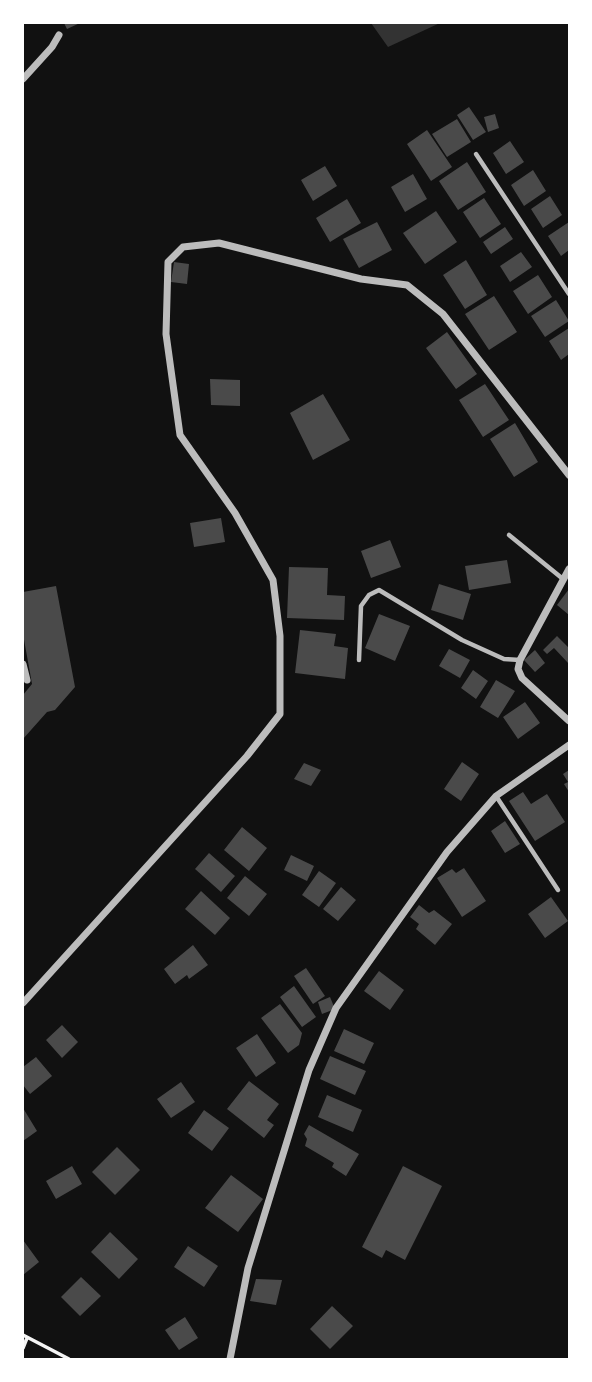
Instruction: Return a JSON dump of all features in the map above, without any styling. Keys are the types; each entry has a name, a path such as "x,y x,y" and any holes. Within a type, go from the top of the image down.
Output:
{"street":[{"path":"23,79 52,47 59,35"},
{"path":"23,1003 122,890 247,756 280,714 280,636 273,580 235,513 180,435 166,334 168,262 183,247 219,243 361,279 407,285 443,313 569,475"},
{"path":"569,569 520,660 518,669 522,678 569,721"},
{"path":"23,664 27,680"},
{"path":"230,1359 248,1268 318,1045 336,1008 447,852 496,796 569,745"}],"lane":[{"path":"476,154 569,294"},
{"path":"509,535 563,579"},
{"path":"359,660 361,606 369,595 379,590 461,640 504,659 520,660"},
{"path":"496,796 558,890"}],"path":[{"path":"23,1348 25,1336 69,1359"}],"shaded area":[{"path":"371,23 440,23 388,47"}],"building":[{"path":"64,23 80,23 67,29"},
{"path":"469,107 486,132 473,140 457,115"},
{"path":"495,114 499,128 488,132 484,117"},
{"path":"457,119 471,142 447,157 432,134"},
{"path":"427,130 452,167 431,181 407,144"},
{"path":"510,141 524,162 506,174 493,153"},
{"path":"467,162 486,192 458,210 439,181"},
{"path":"325,166 337,186 313,201 301,180"},
{"path":"533,170 546,191 524,206 511,185"},
{"path":"413,174 427,199 405,212 391,187"},
{"path":"550,196 562,215 543,228 531,209"},
{"path":"484,198 501,224 480,238 463,212"},
{"path":"347,199 361,223 330,242 316,218"},
{"path":"436,211 457,242 425,264 403,233"},
{"path":"377,222 392,250 359,268 343,239"},
{"path":"569,222 569,250 561,256 548,236"},
{"path":"505,227 513,239 491,254 483,242"},
{"path":"521,252 532,267 510,282 500,266"},
{"path":"466,260 487,295 465,309 443,275"},
{"path":"174,262 189,264 187,284 171,282"},
{"path":"538,275 552,297 528,314 513,291"},
{"path":"494,296 517,332 489,350 465,314"},
{"path":"556,300 569,321 545,337 531,316"},
{"path":"569,328 569,354 561,360 549,341"},
{"path":"447,332 477,374 456,389 426,348"},
{"path":"210,379 240,380 240,406 211,405"},
{"path":"485,384 509,420 483,437 459,400"},
{"path":"323,394 350,440 313,460 290,413"},
{"path":"515,423 538,462 514,477 490,439"},
{"path":"221,518 225,542 194,547 190,523"},
{"path":"390,540 401,567 371,578 361,551"},
{"path":"507,560 511,583 469,590 465,566"},
{"path":"289,567 328,568 327,595 345,596 344,620 287,618"},
{"path":"439,584 471,594 463,620 431,610"},
{"path":"56,586 75,687 55,710 47,712 23,739 23,695 32,684 23,634 23,592"},
{"path":"569,589 569,615 557,605"},
{"path":"379,614 410,626 395,661 365,648"},
{"path":"300,630 336,634 334,646 348,648 345,679 295,673"},
{"path":"557,636 569,648 569,664 554,648 547,654 543,650"},
{"path":"449,649 470,660 460,678 439,666"},
{"path":"535,650 545,663 535,672 524,660"},
{"path":"473,670 488,681 476,699 461,688"},
{"path":"496,680 515,691 498,718 480,707"},
{"path":"525,702 540,723 518,739 503,717"},
{"path":"462,762 479,774 461,801 444,789"},
{"path":"304,763 321,770 311,786 294,779"},
{"path":"569,770 569,792 564,784 568,782 563,774"},
{"path":"523,792 531,804 547,794 565,822 535,841 509,801"},
{"path":"505,821 520,844 505,853 491,831"},
{"path":"242,827 267,848 249,871 224,850"},
{"path":"209,853 235,876 221,892 195,869"},
{"path":"291,855 314,866 307,881 284,870"},
{"path":"464,868 486,901 462,917 437,878 452,869 456,873"},
{"path":"319,871 336,883 319,907 302,895"},
{"path":"245,876 267,894 249,916 227,898"},
{"path":"341,887 356,900 338,921 323,909"},
{"path":"201,891 230,918 215,935 185,909"},
{"path":"551,897 568,921 545,938 528,914"},
{"path":"419,905 429,913 434,910 452,924 435,945 416,929 419,924 410,917"},
{"path":"193,945 208,965 189,979 187,975 175,984 164,969"},
{"path":"306,968 325,996 313,1004 294,976"},
{"path":"379,971 404,990 390,1010 364,991"},
{"path":"294,986 316,1017 302,1027 280,997"},
{"path":"330,997 335,1009 322,1014 318,1002"},
{"path":"280,1004 302,1033 299,1045 288,1053 261,1018"},
{"path":"62,1025 78,1042 62,1058 46,1040"},
{"path":"344,1029 374,1043 364,1064 334,1051"},
{"path":"257,1034 276,1063 256,1077 236,1048"},
{"path":"330,1056 366,1071 355,1095 320,1079"},
{"path":"36,1057 52,1076 30,1094 23,1085 23,1067"},
{"path":"249,1081 279,1104 267,1120 274,1125 264,1138 227,1109"},
{"path":"181,1082 195,1102 171,1118 157,1099"},
{"path":"327,1095 362,1110 353,1132 318,1117"},
{"path":"23,1108 37,1131 23,1141"},
{"path":"204,1110 229,1128 212,1151 188,1133"},
{"path":"309,1125 359,1154 346,1176 332,1167 334,1163 305,1146 307,1139 304,1134"},
{"path":"117,1147 140,1170 115,1195 92,1172"},
{"path":"72,1166 82,1184 56,1199 46,1181"},
{"path":"403,1166 442,1186 405,1260 386,1250 382,1258 362,1247"},
{"path":"231,1175 263,1199 238,1232 205,1208"},
{"path":"110,1232 138,1259 119,1279 91,1252"},
{"path":"23,1240 39,1262 23,1275"},
{"path":"188,1246 218,1266 204,1287 174,1267"},
{"path":"81,1277 101,1296 80,1316 61,1297"},
{"path":"256,1279 282,1280 276,1305 250,1301"},
{"path":"332,1306 353,1326 330,1349 310,1329"},
{"path":"185,1317 198,1338 179,1350 165,1330"}]}
